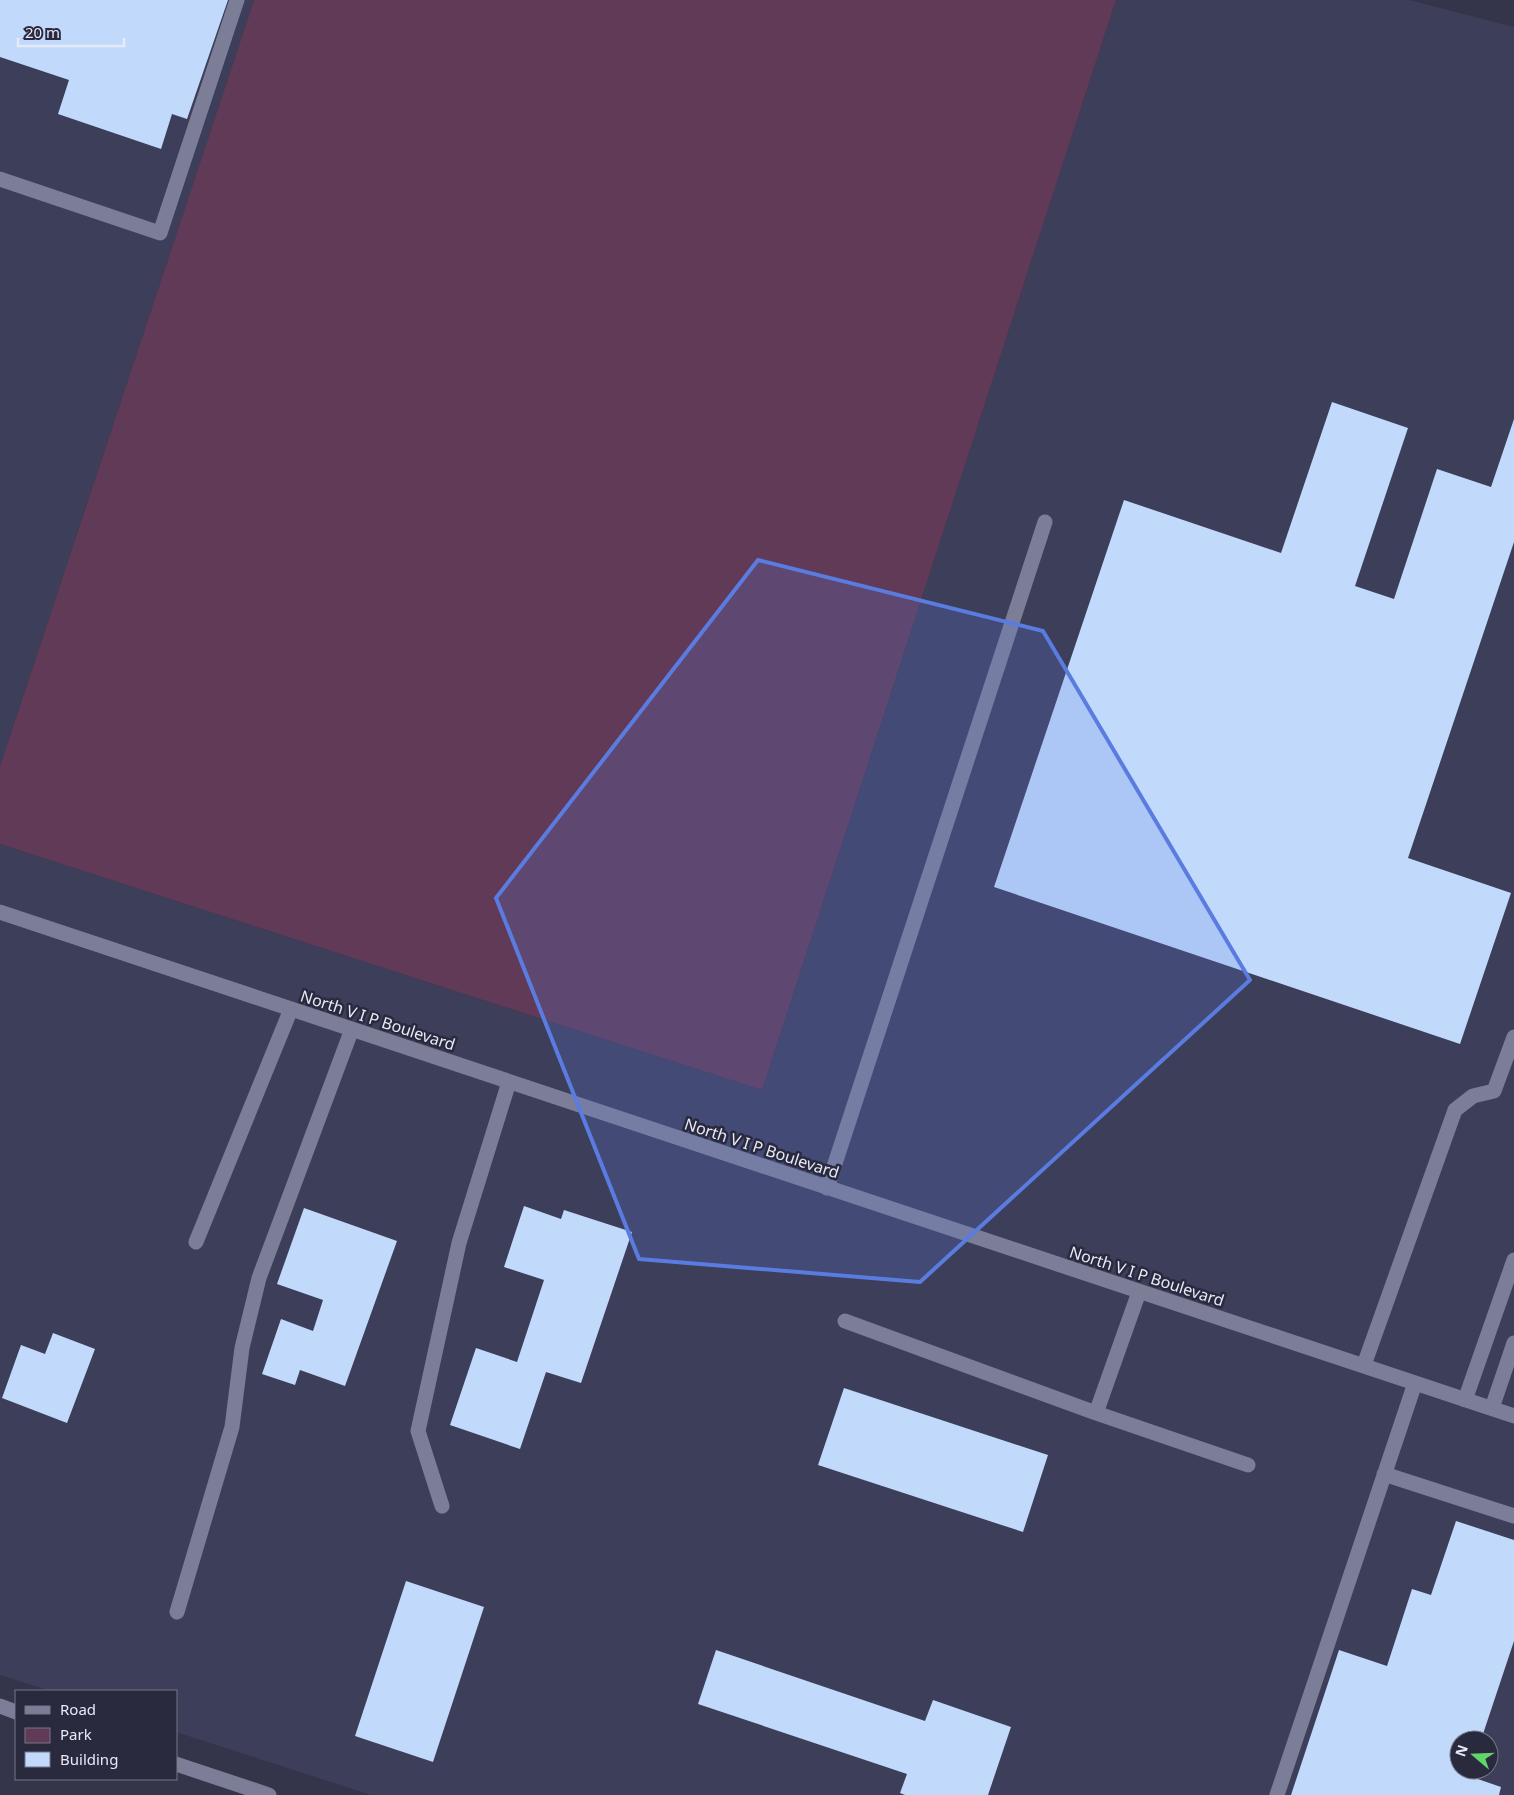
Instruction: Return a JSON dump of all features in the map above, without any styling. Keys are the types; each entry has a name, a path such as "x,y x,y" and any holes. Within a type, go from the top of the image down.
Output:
{"street":[{"path":"0,179 160,233 237,0"},
{"path":"827,1188 1044,522"},
{"name":"North V I P Boulevard","path":"0,912 1514,1416"},
{"path":"196,1242 291,1009"},
{"path":"177,1612 232,1427 242,1348 259,1278 352,1029"},
{"path":"1364,1365 1455,1110 1473,1096 1494,1091 1514,1037"},
{"path":"442,1506 418,1431 459,1242 509,1082"},
{"path":"1465,1400 1514,1260"},
{"path":"1096,1412 1139,1292"},
{"path":"845,1321 1248,1465"},
{"path":"1492,1408 1514,1344"},
{"path":"1277,1795 1415,1383"},
{"path":"1384,1474 1514,1516"},
{"path":"0,1706 15,1712"},
{"path":"178,1765 269,1795"}],"highlighted area":[{"path":"758,560 1043,631 1250,980 920,1282 639,1259 496,898"}],"shaded area":[{"path":"0,0 254,0 0,766"},
{"path":"1116,0 1409,0 1514,27 1514,1795 371,1795 178,1733 178,1690 48,1690 0,1675 0,844 762,1090"}],"green space":[{"path":"254,0 1116,0 762,1090 0,844 0,766"}],"building":[{"path":"0,0 228,0 187,119 172,114 161,149 58,114 69,80 0,57"},
{"path":"1332,402 1408,428 1355,586 1394,599 1437,469 1491,487 1514,419 1514,542 1408,858 1511,893 1460,1044 994,887 1124,500 1281,553"},
{"path":"524,1206 561,1219 564,1210 632,1232 581,1383 546,1372 520,1449 450,1425 476,1348 517,1362 544,1280 504,1267"},
{"path":"304,1208 397,1241 345,1386 300,1370 295,1385 262,1374 281,1319 313,1331 323,1300 277,1284"},
{"path":"53,1333 95,1349 67,1423 2,1398 21,1345 45,1354"},
{"path":"844,1388 1048,1455 1023,1532 818,1465"},
{"path":"1456,1521 1514,1540 1514,1641 1484,1730 1449,1730 1449,1780 1481,1780 1501,1787 1499,1795 1291,1795 1339,1650 1387,1666 1412,1589 1431,1595"},
{"path":"406,1581 484,1607 433,1762 355,1736"},
{"path":"716,1650 925,1721 933,1700 1011,1727 988,1795 905,1795 900,1793 907,1774 698,1704"}]}
